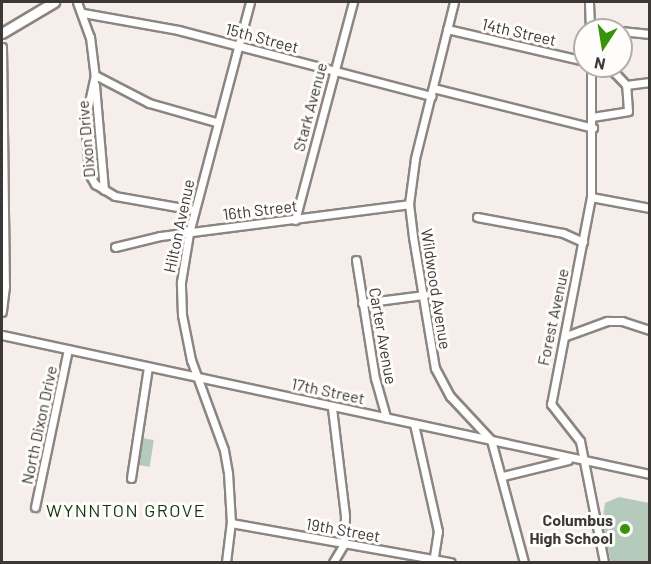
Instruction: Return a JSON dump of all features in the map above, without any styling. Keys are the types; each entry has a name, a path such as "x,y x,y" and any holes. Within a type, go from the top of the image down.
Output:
{"main road":[{"path":"2,33 54,2"}],"street":[{"name":"Dixon Drive","path":"77,2 83,13 95,75 104,190"},
{"name":"Hilton Avenue","path":"226,562 231,523 224,450 197,376 180,299 194,210 250,2"},
{"name":"Stark Avenue","path":"295,220 353,2"},
{"name":"Wildwood Avenue","path":"454,2 417,148 409,204 430,345 441,381 491,440 503,476 524,562"},
{"path":"589,2 590,18"},
{"name":"15th Street","path":"83,13 178,30 334,70 592,128"},
{"name":"14th Street","path":"447,29 573,58"},
{"path":"633,32 650,34"},
{"path":"2,47 5,286 2,312"},
{"path":"95,75 149,103 216,122"},
{"name":"Forest Avenue","path":"591,78 591,197 566,336 556,367 551,404 580,441 581,461 604,562"},
{"path":"592,117 628,111 626,85 620,78"},
{"path":"626,85 650,82"},
{"name":"Dixon Drive","path":"95,85 89,96 84,138 89,174 104,190 115,196 194,210"},
{"path":"591,197 650,208"},
{"name":"16th Street","path":"116,247 189,232 409,204"},
{"path":"477,217 563,233 583,242"},
{"name":"Carter Avenue","path":"356,260 362,303 386,417"},
{"path":"362,303 424,295"},
{"path":"566,336 607,321 622,321 650,330"},
{"name":"17th Street","path":"2,335 148,368 197,376 332,408 386,417 570,459 650,474"},
{"name":"North Dixon Drive","path":"35,507 68,349"},
{"path":"131,478 148,368"},
{"path":"332,408 344,488 344,544 333,562"},
{"path":"414,424 438,531 434,561"},
{"path":"503,476 570,459"},
{"name":"19th Street","path":"231,523 434,561 451,562"}],"green space":[{"path":"141,438 154,440 150,467 137,465"},
{"path":"619,497 649,503 649,562 611,562 602,525 605,503"}],"place":[{"name":"Columbus High School","path":"625,529"}],"district":[{"name":"WYNNTON GROVE","path":"126,510"}]}
